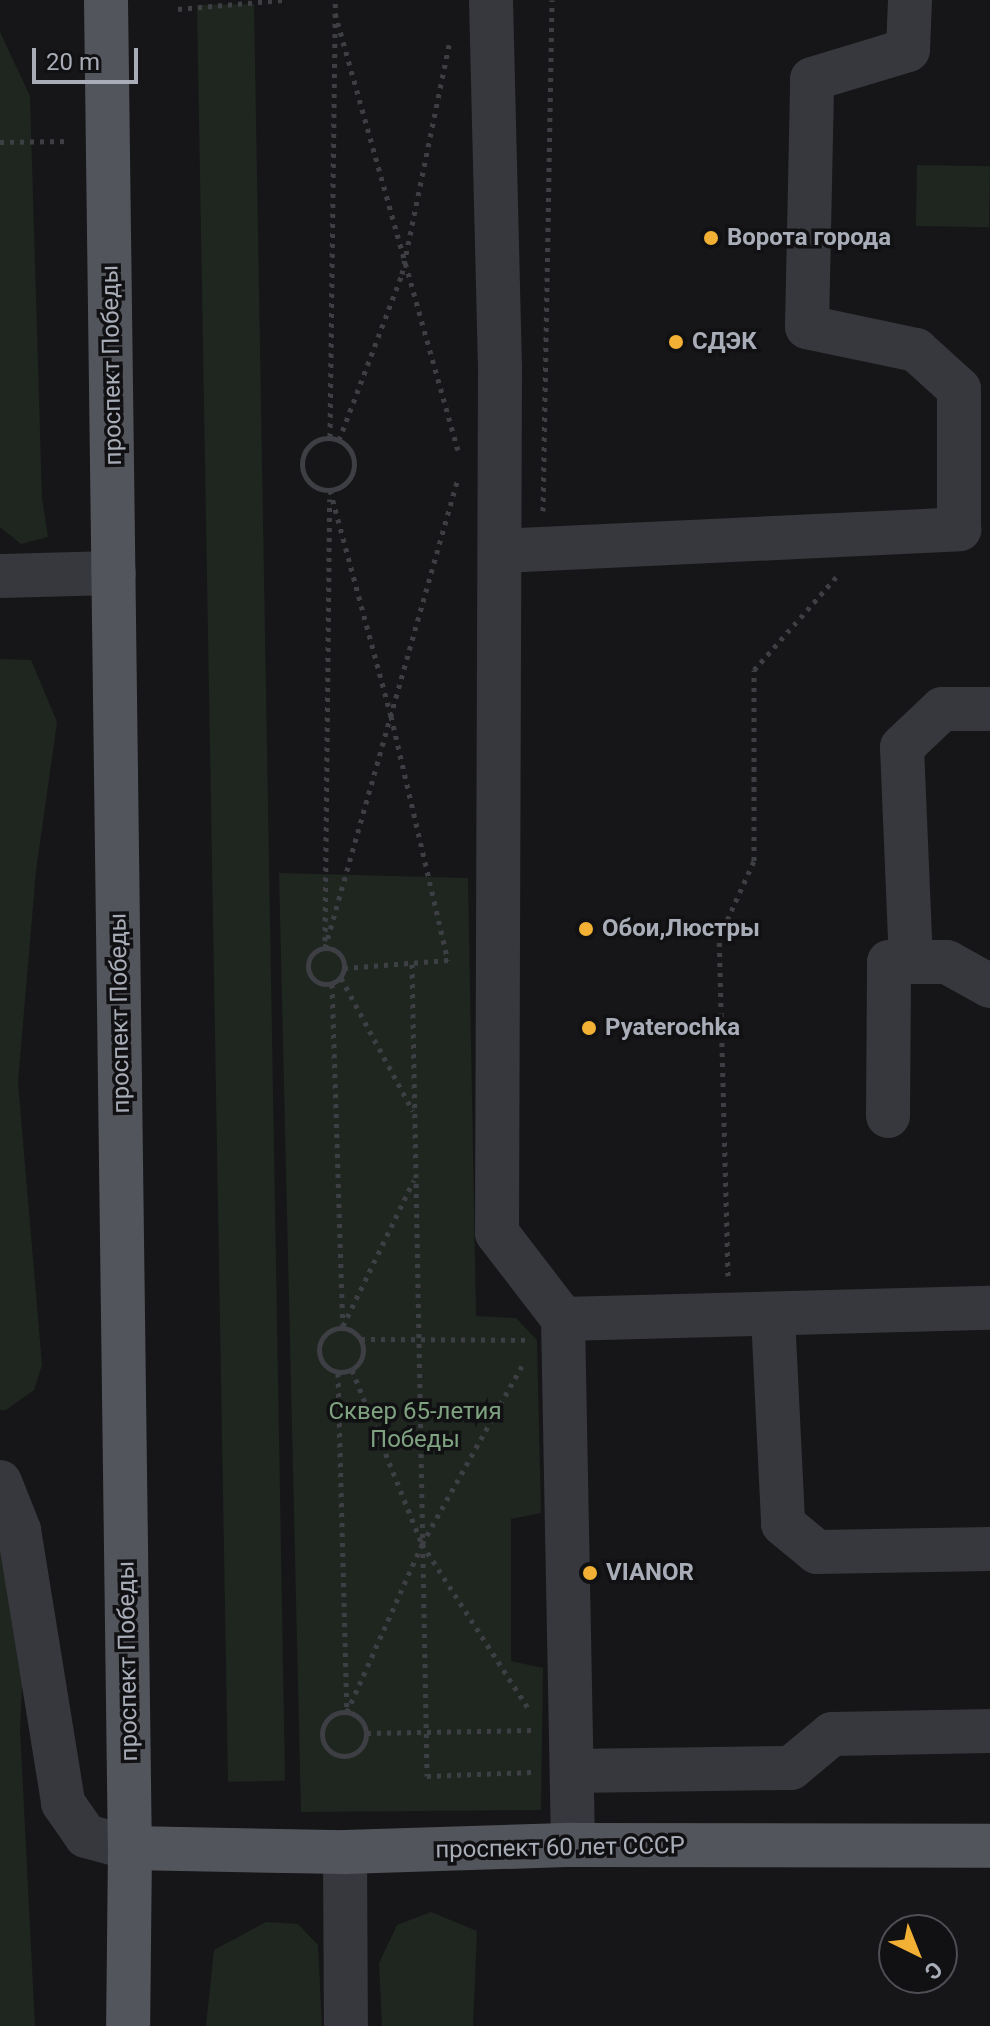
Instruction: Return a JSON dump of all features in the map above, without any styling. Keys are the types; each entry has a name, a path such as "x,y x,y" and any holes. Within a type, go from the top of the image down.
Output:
{"main road":[{"name":"проспект Победы","path":"106,0 130,1848 128,2026"},
{"name":"проспект 60 лет СССР","path":"130,1848 345,1852 573,1845 990,1846"}],"street":[{"path":"491,0 522,550 497,1233 550,1329 573,1771 573,1845"},
{"path":"522,550 974,526 959,389 916,350 807,327 812,79 908,50 910,0"},
{"path":"0,576 114,573"},
{"path":"911,962 902,747 942,709 990,709"},
{"path":"888,1116 889,962 947,962 990,986"},
{"path":"550,1329 729,1317 990,1308"},
{"path":"773,1316 783,1524 817,1552 990,1549"},
{"path":"0,1482 19,1530 63,1803 86,1836 130,1848"},
{"path":"573,1771 791,1768 832,1734 990,1731"},
{"path":"345,1852 346,2026"}],"path":[{"path":"178,9 283,0"},
{"path":"330,437 335,0"},
{"path":"522,550 552,0"},
{"path":"335,13 462,466 325,948 309,959 308,970 312,979 332,984 341,978 345,968"},
{"path":"339,440 404,265 452,31"},
{"path":"0,142 70,141"},
{"path":"330,437 339,440 351,451 354,468 346,483 330,490 307,479 302,463 308,448 330,437"},
{"path":"330,490 391,716 448,960 345,968"},
{"path":"325,948 330,490"},
{"path":"729,1317 719,938 754,861 754,670 876,531"},
{"path":"325,948 335,950 345,968"},
{"path":"412,964 427,1776 573,1771"},
{"path":"341,978 414,1113"},
{"path":"332,984 343,1327"},
{"path":"343,1327 415,1178"},
{"path":"361,1339 363,1356 352,1370 338,1373 325,1367 318,1355 320,1341 329,1330 343,1327 361,1339 418,1340 550,1329"},
{"path":"347,1712 422,1544 529,1353"},
{"path":"352,1370 422,1544 542,1730 367,1733"},
{"path":"338,1373 347,1712"},
{"path":"347,1712 361,1719 367,1733 363,1748 350,1756 334,1755 324,1744 323,1728 332,1716 347,1712"}],"green space":[{"name":"Сквер 65-летия Победы","path":"254,4 285,1781 228,1782 197,5"},
{"path":"0,32 30,96 42,498 48,537 21,544 0,527"},
{"path":"917,165 990,166 989,227 916,226"},
{"path":"0,659 31,660 57,722 36,871 18,1082 42,1365 34,1390 6,1410 0,1410"},
{"name":"Сквер 65-летия Победы","path":"279,873 468,878 476,1316 516,1318 537,1340 541,1513 511,1519 511,1661 543,1668 541,1810 301,1812"},
{"path":"0,1509 28,1564 20,1729 35,2026 0,2026"},
{"path":"431,1912 477,1931 473,2026 382,2026 379,1963 397,1925"},
{"path":"266,1922 298,1924 318,1945 322,2026 206,2026 214,1950"}],"place":[{"name":"Ворота города","path":"711,238"},
{"name":"СДЭК","path":"676,342"},
{"name":"Обои,Люстры","path":"586,929"},
{"name":"Pyaterochka","path":"589,1028"},
{"name":"VIANOR","path":"590,1573"}]}
